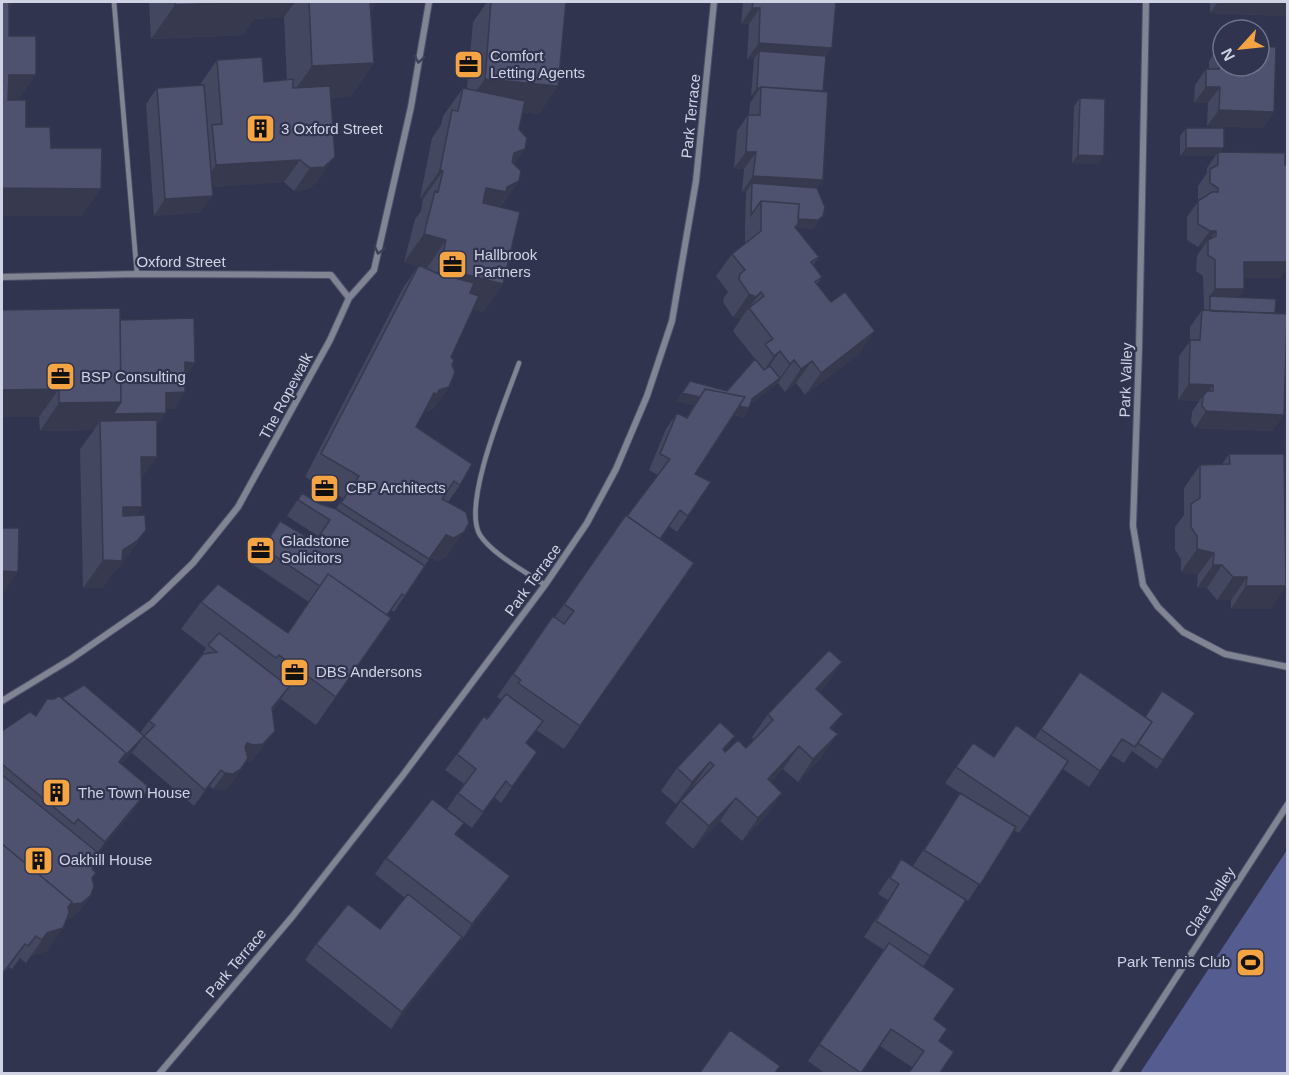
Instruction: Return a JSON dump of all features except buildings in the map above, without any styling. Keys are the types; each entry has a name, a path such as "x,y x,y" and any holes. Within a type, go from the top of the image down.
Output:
{"street":[{"name":"The Ropewalk","path":"2,701 70,659 152,603 193,563 238,507 330,340 349,298 374,270 411,107 429,2"},
{"name":"Park Terrace","path":"159,1074 292,917 403,775 545,585 587,523 616,468 647,396 672,321 696,181 714,2"},
{"name":"Park Valley","path":"1146,2 1140,349 1133,526 1143,585 1158,608 1183,632 1225,654 1287,667"},
{"name":"Oxford Street","path":"2,277 137,274 331,276 349,298"},
{"name":"Clare Valley","path":"1114,1074 1287,804"}],"lane":[{"path":"114,2 137,274"},
{"path":"519,363 480,475 475,511 479,534 491,548 545,585"}],"shaded area":[{"name":"Park Tennis Club","path":"1287,850 1287,1073 1140,1073"}],"place":[{"name":"Comfort Letting Agents","path":"469,65"},
{"name":"3 Oxford Street","path":"260,129"},
{"name":"Hallbrook Partners","path":"453,264"},
{"name":"BSP Consulting","path":"60,377"},
{"name":"CBP Architects","path":"325,488"},
{"name":"Gladstone Solicitors","path":"260,550"},
{"name":"DBS Andersons","path":"295,672"},
{"name":"The Town House","path":"57,793"},
{"name":"Oakhill House","path":"38,860"},
{"name":"Park Tennis Club","path":"1251,962"}]}
